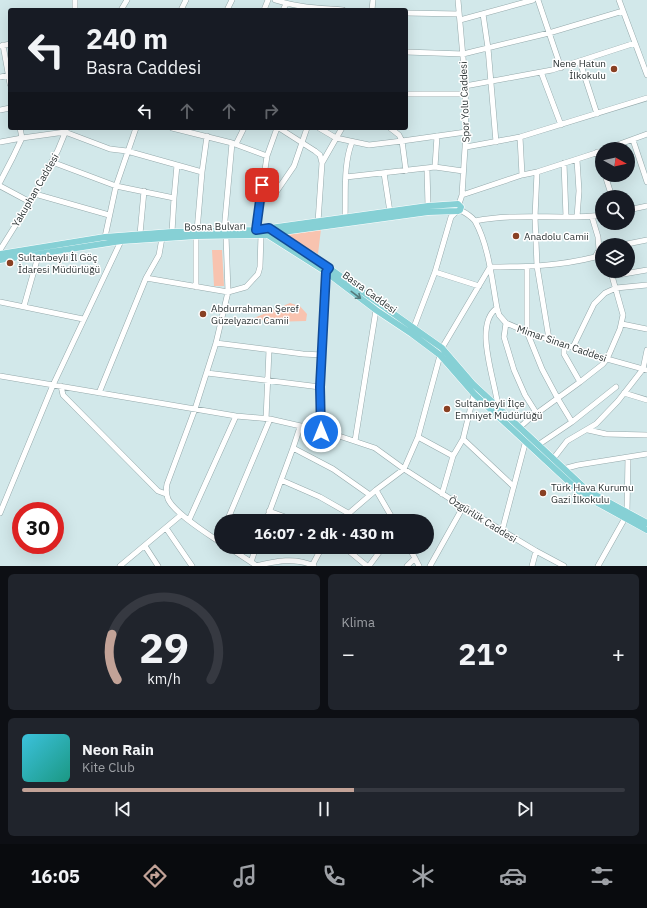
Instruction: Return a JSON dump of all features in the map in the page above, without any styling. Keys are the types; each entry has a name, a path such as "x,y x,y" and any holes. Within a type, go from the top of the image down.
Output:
{"main road":[{"name":"Bosna Bulvarı","path":"263,232 318,222 428,206 457,208"},
{"name":"Bosna Bulvarı","path":"0,259 121,241 197,234 275,232 457,208"},
{"name":"Bosna Bulvarı","path":"0,259 105,237 172,232 197,234"},
{"name":"Basra Caddesi","path":"263,232 328,270 379,303 442,348 473,384 519,428 526,439 538,445 588,491 647,530"},
{"name":"Basra Caddesi","path":"275,232 328,270 376,310 440,355 474,394 526,439 583,496 647,523"}],"street":[{"path":"275,0 286,4 292,2 307,8"},
{"name":"Spor Yolu Caddesi","path":"414,327 435,272 451,217 462,196 466,132 465,86 458,0"},
{"path":"460,20 533,0"},
{"path":"538,0 561,68"},
{"path":"619,0 635,43 644,60 647,75"},
{"path":"284,8 286,4"},
{"path":"408,52 462,54 549,33 623,11"},
{"path":"408,13 459,14"},
{"path":"483,14 488,48 496,142"},
{"path":"465,86 561,68 635,43"},
{"path":"2,46 8,71"},
{"path":"580,62 597,114"},
{"path":"541,72 560,125"},
{"path":"408,94 465,94"},
{"path":"466,146 520,137 647,98"},
{"path":"0,182 22,138 20,130"},
{"path":"0,142 66,130 110,149 127,152 202,172"},
{"name":"Yakuphan Caddesi","path":"0,250 35,194 52,162 66,130"},
{"path":"105,237 116,186 135,130"},
{"path":"181,130 234,143 267,156"},
{"path":"214,536 181,515 170,502 166,494 167,484 195,410 207,373 228,292 225,233 234,143 243,130"},
{"path":"146,278 228,292 246,288 258,274 260,267 263,232 260,200 267,156 277,130"},
{"path":"281,130 320,155 322,163 318,222"},
{"path":"260,200 272,198 294,166 307,130"},
{"path":"322,130 336,138 370,145 466,132"},
{"path":"322,163 341,130"},
{"path":"393,130 399,135 402,141 406,171"},
{"path":"627,142 647,134"},
{"path":"196,287 197,234 202,172 207,136"},
{"path":"435,167 437,136"},
{"path":"520,137 522,175"},
{"path":"633,140 647,182"},
{"path":"345,218 348,150 352,142"},
{"path":"462,196 522,175 564,164 595,153"},
{"path":"577,160 579,191 577,217"},
{"path":"52,162 116,186 174,198"},
{"path":"564,164 566,217"},
{"path":"172,232 177,165"},
{"path":"346,176 435,167 464,171"},
{"path":"427,169 428,206"},
{"path":"537,172 535,217 537,266 549,339"},
{"path":"384,173 390,212"},
{"path":"0,186 30,202"},
{"path":"140,234 144,191"},
{"path":"35,194 109,215"},
{"path":"635,209 647,206"},
{"path":"457,208 475,221 491,217 595,216"},
{"path":"592,217 598,238"},
{"name":"Mimar Sinan Caddesi","path":"475,221 487,252 499,315 506,323 607,359 645,370"},
{"path":"99,392 146,278 159,255 162,238"},
{"path":"635,242 647,240"},
{"path":"0,514 53,385 121,241"},
{"path":"24,306 39,253"},
{"path":"281,480 320,497 348,514 404,469 418,438 442,348 490,268 571,263 595,258"},
{"path":"527,266 528,332 542,368 572,422"},
{"path":"321,432 320,387 328,270"},
{"path":"635,272 647,270"},
{"path":"435,272 479,286"},
{"path":"519,428 603,364 607,359 622,324 622,310 613,278"},
{"path":"574,347 594,304 605,293 616,288 647,285"},
{"path":"0,302 83,319"},
{"path":"355,441 376,310 379,303"},
{"path":"497,308 489,318 486,341 489,366 498,408"},
{"path":"506,323 504,337 512,363 525,394 537,414"},
{"path":"622,324 642,327 647,330"},
{"path":"216,343 322,355"},
{"path":"564,344 564,354 580,382"},
{"path":"231,514 268,419 267,380 269,350"},
{"path":"553,459 567,441 596,424 645,370 647,350"},
{"path":"207,373 320,387"},
{"name":"Özgürlük Caddesi","path":"0,376 99,392 195,410 268,419 355,441 375,448 442,494 502,531 564,566"},
{"path":"61,386 62,393 68,400 158,491 166,494"},
{"path":"538,445 572,422 616,387"},
{"path":"624,393 647,400"},
{"path":"442,494 453,456 463,439 474,394"},
{"path":"189,520 236,416"},
{"path":"269,514 294,448 300,427"},
{"path":"588,430 606,434 647,435"},
{"path":"418,438 453,456"},
{"path":"463,439 513,486"},
{"path":"502,531 526,439"},
{"path":"294,448 333,469 370,495"},
{"path":"563,469 578,465 647,454"},
{"path":"598,566 626,515 628,457"},
{"path":"376,490 390,514"},
{"path":"430,566 463,507"},
{"path":"270,511 278,514"},
{"path":"120,566 181,515"},
{"path":"166,528 192,566"},
{"path":"145,546 158,566"},
{"path":"532,566 536,551"},
{"path":"239,554 257,566 292,561 313,566 319,554"},
{"path":"251,562 254,554"},
{"path":"353,554 368,566 377,554"},
{"path":"413,554 419,566"},
{"path":"407,566 415,558"}],"shaded area":[{"path":"321,229 318,254 285,235"},
{"path":"212,250 222,250 224,286 214,286"},
{"path":"290,303 296,305 298,304 307,314 306,321 270,322 254,318"}],"place":[{"name":"Nene Hatun İlkokulu","path":"614,69"},
{"name":"Anadolu Camii","path":"516,236"},
{"name":"Sultanbeyli İl Göç İdaresi Müdürlüğü","path":"10,263"},
{"name":"Abdurrahman Şeref Güzelyazıcı Camii","path":"203,314"},
{"name":"Sultanbeyli İlçe Emniyet Müdürlüğü","path":"447,409"},
{"name":"Türk Hava Kurumu Gazi İlkokulu","path":"543,493"}],"route":[{"path":"262,185 256,230 269,228 329,268 326,272 320,387 321,432"}]}
